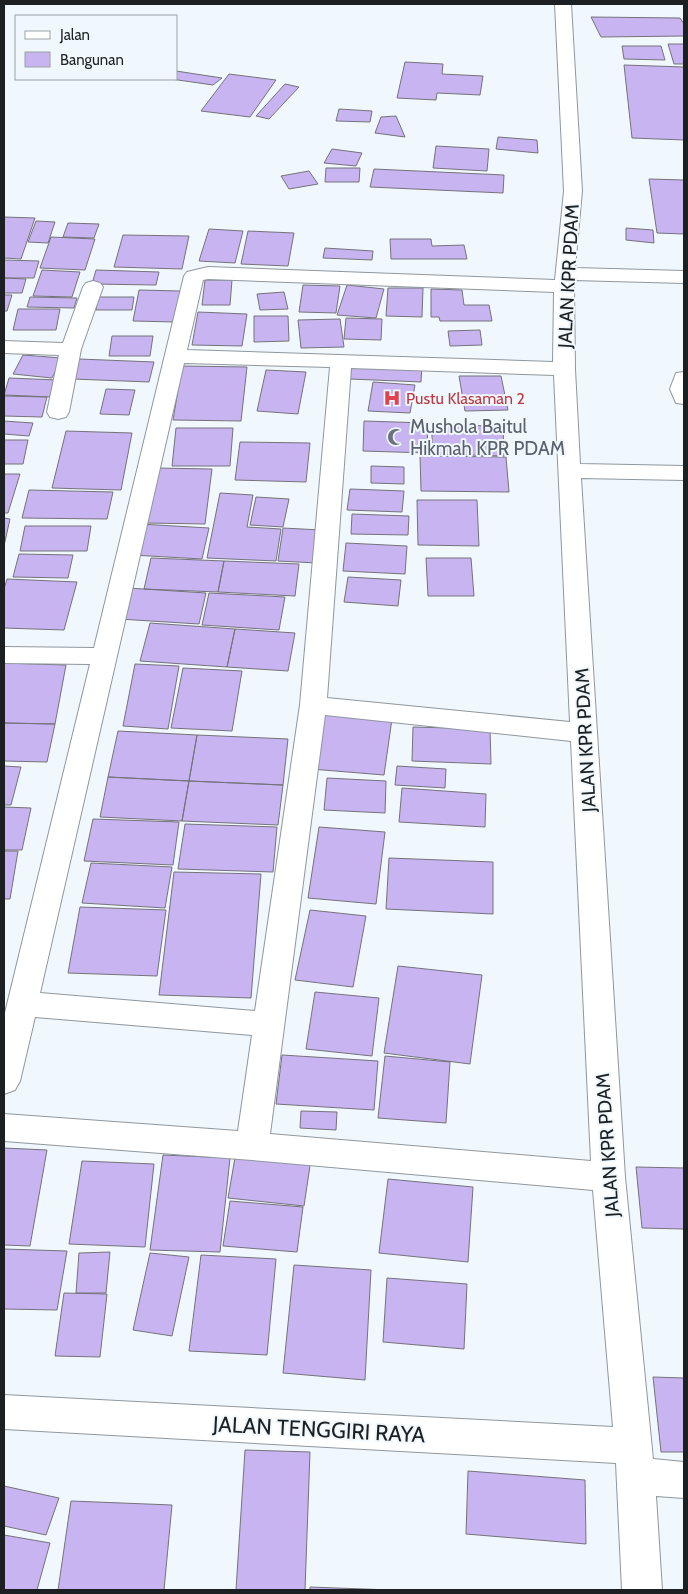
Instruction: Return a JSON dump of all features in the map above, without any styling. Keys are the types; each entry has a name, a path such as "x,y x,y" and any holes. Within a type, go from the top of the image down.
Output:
{"street":[{"name":"JALAN KPR PDAM","path":"563,4 572,191 565,280 564,370 608,1177 635,1461 642,1590"},
{"path":"4,1081 106,656 176,356 192,279 198,274 203,273 565,280 684,277"},
{"path":"58,412 71,349 93,287"},
{"path":"4,347 71,349"},
{"path":"176,356 564,370"},
{"path":"252,1146 312,705 341,361"},
{"path":"684,378 681,389 684,398"},
{"path":"570,471 684,473"},
{"path":"4,655 106,656"},
{"path":"312,705 585,733"},
{"path":"23,1004 269,1024"},
{"path":"4,1128 252,1146 608,1177"},
{"name":"JALAN TENGGIRI RAYA","path":"4,1412 635,1461 684,1480"}],"building":[{"path":"591,17 680,18 684,24 684,36 601,37"},
{"path":"668,44 684,44 684,64 674,64"},
{"path":"622,46 661,46 665,60 624,59"},
{"path":"405,62 443,64 442,74 483,76 480,95 437,93 436,100 397,98"},
{"path":"624,65 684,67 684,140 632,138"},
{"path":"178,71 222,78 213,85 178,80"},
{"path":"229,74 276,80 250,117 201,111"},
{"path":"285,84 299,87 269,119 256,116"},
{"path":"339,109 372,111 370,122 336,121"},
{"path":"396,116 405,137 375,133 381,117"},
{"path":"498,137 537,140 538,153 496,149"},
{"path":"436,146 489,149 487,171 433,168"},
{"path":"332,149 362,153 356,166 324,163"},
{"path":"326,168 360,168 359,182 325,182"},
{"path":"374,169 504,175 503,193 370,187"},
{"path":"309,171 318,184 289,189 281,176"},
{"path":"649,179 684,180 684,234 657,233"},
{"path":"4,217 35,218 21,259 4,258"},
{"path":"36,221 55,222 48,243 28,242"},
{"path":"68,223 99,224 94,238 63,237"},
{"path":"626,228 653,230 654,243 626,240"},
{"path":"209,229 243,231 235,263 199,261"},
{"path":"248,231 294,233 288,266 241,264"},
{"path":"123,235 189,236 182,269 114,267"},
{"path":"51,237 95,239 85,270 40,268"},
{"path":"390,239 431,239 432,246 464,245 467,259 391,259"},
{"path":"325,248 373,251 372,260 323,258"},
{"path":"4,260 39,261 34,278 4,278"},
{"path":"42,270 80,272 72,297 33,296"},
{"path":"96,270 159,272 156,285 92,284"},
{"path":"4,278 26,279 22,293 4,293"},
{"path":"205,280 232,280 230,305 202,305"},
{"path":"303,285 340,286 336,313 299,312"},
{"path":"347,285 384,289 376,318 337,315"},
{"path":"388,288 423,288 422,317 386,316"},
{"path":"431,289 462,290 464,305 489,305 492,321 440,321 439,317 431,317"},
{"path":"139,290 180,291 175,322 133,321"},
{"path":"284,292 288,309 260,310 257,294"},
{"path":"4,295 12,295 7,311 4,311"},
{"path":"30,297 77,298 74,308 27,307"},
{"path":"98,297 134,297 132,310 96,310"},
{"path":"18,309 60,309 56,330 13,330"},
{"path":"198,312 247,314 242,346 192,345"},
{"path":"254,316 288,316 289,341 254,342"},
{"path":"346,318 382,319 381,340 344,339"},
{"path":"340,319 344,347 301,348 298,320"},
{"path":"480,330 482,345 450,346 448,331"},
{"path":"112,336 153,336 150,356 109,356"},
{"path":"23,355 62,358 52,378 13,374"},
{"path":"79,359 154,362 149,382 73,379"},
{"path":"352,362 422,365 421,382 350,379"},
{"path":"182,366 247,367 241,421 173,420"},
{"path":"266,370 306,372 298,414 257,411"},
{"path":"459,376 501,376 508,410 465,411"},
{"path":"9,378 58,380 52,397 4,395"},
{"name":"Pustu Klasaman 2","path":"373,382 415,385 410,413 368,411"},
{"path":"106,389 135,390 129,415 100,414"},
{"path":"4,396 47,397 42,417 4,416"},
{"path":"4,421 33,423 29,436 4,434"},
{"name":"Mushola Baitul Hikmah KPR PDAM","path":"364,421 427,423 428,453 363,451"},
{"path":"432,425 503,426 504,456 432,454"},
{"path":"176,428 233,428 230,466 172,466"},
{"path":"66,431 132,433 121,490 52,488"},
{"path":"4,440 28,440 23,464 4,464"},
{"path":"240,442 310,443 306,482 235,480"},
{"path":"420,456 506,457 509,492 421,491"},
{"path":"371,466 404,467 404,484 371,483"},
{"path":"156,468 212,469 205,524 147,523"},
{"path":"4,474 20,474 8,513 4,513"},
{"path":"350,489 404,491 402,512 347,510"},
{"path":"29,490 113,492 107,519 22,518"},
{"path":"220,493 253,495 247,527 281,529 276,561 207,558"},
{"path":"256,497 289,499 283,527 250,525"},
{"path":"417,500 477,500 479,546 418,545"},
{"path":"352,514 409,516 408,535 351,534"},
{"path":"4,518 10,519 4,546"},
{"path":"140,524 209,528 202,559 132,555"},
{"path":"25,526 91,526 87,551 20,551"},
{"path":"283,528 321,530 317,563 278,561"},
{"path":"346,543 407,546 405,574 343,571"},
{"path":"19,554 73,555 68,578 13,577"},
{"path":"151,558 224,561 218,592 144,589"},
{"path":"426,558 471,558 474,596 428,596"},
{"path":"224,561 299,564 295,596 218,592"},
{"path":"348,577 401,580 398,606 344,602"},
{"path":"7,579 77,582 64,630 4,628 4,589"},
{"path":"128,588 206,593 199,624 119,619"},
{"path":"209,593 285,597 279,630 202,625"},
{"path":"150,623 235,629 227,667 140,661"},
{"path":"235,629 295,633 288,671 227,667"},
{"path":"4,663 66,665 55,724 4,723"},
{"path":"135,664 179,666 168,729 123,726"},
{"path":"183,668 242,671 232,731 171,728"},
{"path":"321,714 392,719 384,775 311,769"},
{"path":"4,723 55,724 47,762 4,761"},
{"path":"413,727 490,729 491,764 412,761"},
{"path":"118,731 197,735 189,781 108,777"},
{"path":"197,735 288,739 283,785 189,781"},
{"path":"4,766 21,767 11,805 4,805"},
{"path":"397,766 446,769 445,788 395,785"},
{"path":"108,777 189,781 182,821 100,817"},
{"path":"327,778 386,781 385,813 324,810"},
{"path":"189,781 283,785 278,825 182,821"},
{"path":"402,788 486,794 485,827 399,822"},
{"path":"4,807 31,808 22,850 4,850"},
{"path":"93,819 179,822 173,865 84,861"},
{"path":"185,824 277,827 273,872 178,869"},
{"path":"319,827 385,832 376,904 308,898"},
{"path":"4,851 18,851 10,899 4,899"},
{"path":"389,858 493,862 493,914 386,909"},
{"path":"91,863 172,867 165,908 82,903"},
{"path":"174,872 261,874 251,998 159,995"},
{"path":"80,907 166,910 157,976 68,973"},
{"path":"310,910 366,916 353,987 295,980"},
{"path":"398,966 482,975 470,1064 384,1053"},
{"path":"315,992 379,998 372,1056 306,1049"},
{"path":"282,1055 378,1061 374,1110 276,1104"},
{"path":"385,1056 450,1062 446,1123 378,1118"},
{"path":"301,1111 337,1112 336,1130 300,1128"},
{"path":"4,1148 47,1150 30,1246 4,1245"},
{"path":"236,1152 311,1159 304,1206 228,1198"},
{"path":"163,1155 230,1158 220,1252 150,1250"},
{"path":"82,1161 154,1164 145,1247 69,1244"},
{"path":"636,1167 684,1168 684,1229 642,1228"},
{"path":"388,1179 473,1187 468,1262 379,1253"},
{"path":"230,1201 303,1207 297,1252 223,1246"},
{"path":"4,1249 67,1251 57,1310 4,1309"},
{"path":"110,1252 106,1293 76,1293 79,1253"},
{"path":"150,1253 189,1257 172,1336 133,1330"},
{"path":"201,1255 276,1259 267,1355 189,1351"},
{"path":"294,1265 371,1270 365,1380 283,1373"},
{"path":"387,1278 467,1284 464,1349 383,1342"},
{"path":"64,1293 107,1294 100,1357 55,1356"},
{"path":"653,1377 684,1378 684,1452 661,1452"},
{"path":"245,1450 310,1452 305,1590 236,1590"},
{"path":"468,1471 585,1480 586,1544 466,1534"},
{"path":"4,1486 59,1498 46,1535 4,1526"},
{"path":"71,1501 172,1505 164,1590 58,1590"},
{"path":"4,1535 50,1543 37,1590 4,1590"},
{"path":"310,1587 391,1590 310,1590"}],"place":[{"name":"Pustu Klasaman 2","path":"392,398"},
{"name":"Mushola Baitul Hikmah KPR PDAM","path":"396,437"}]}
